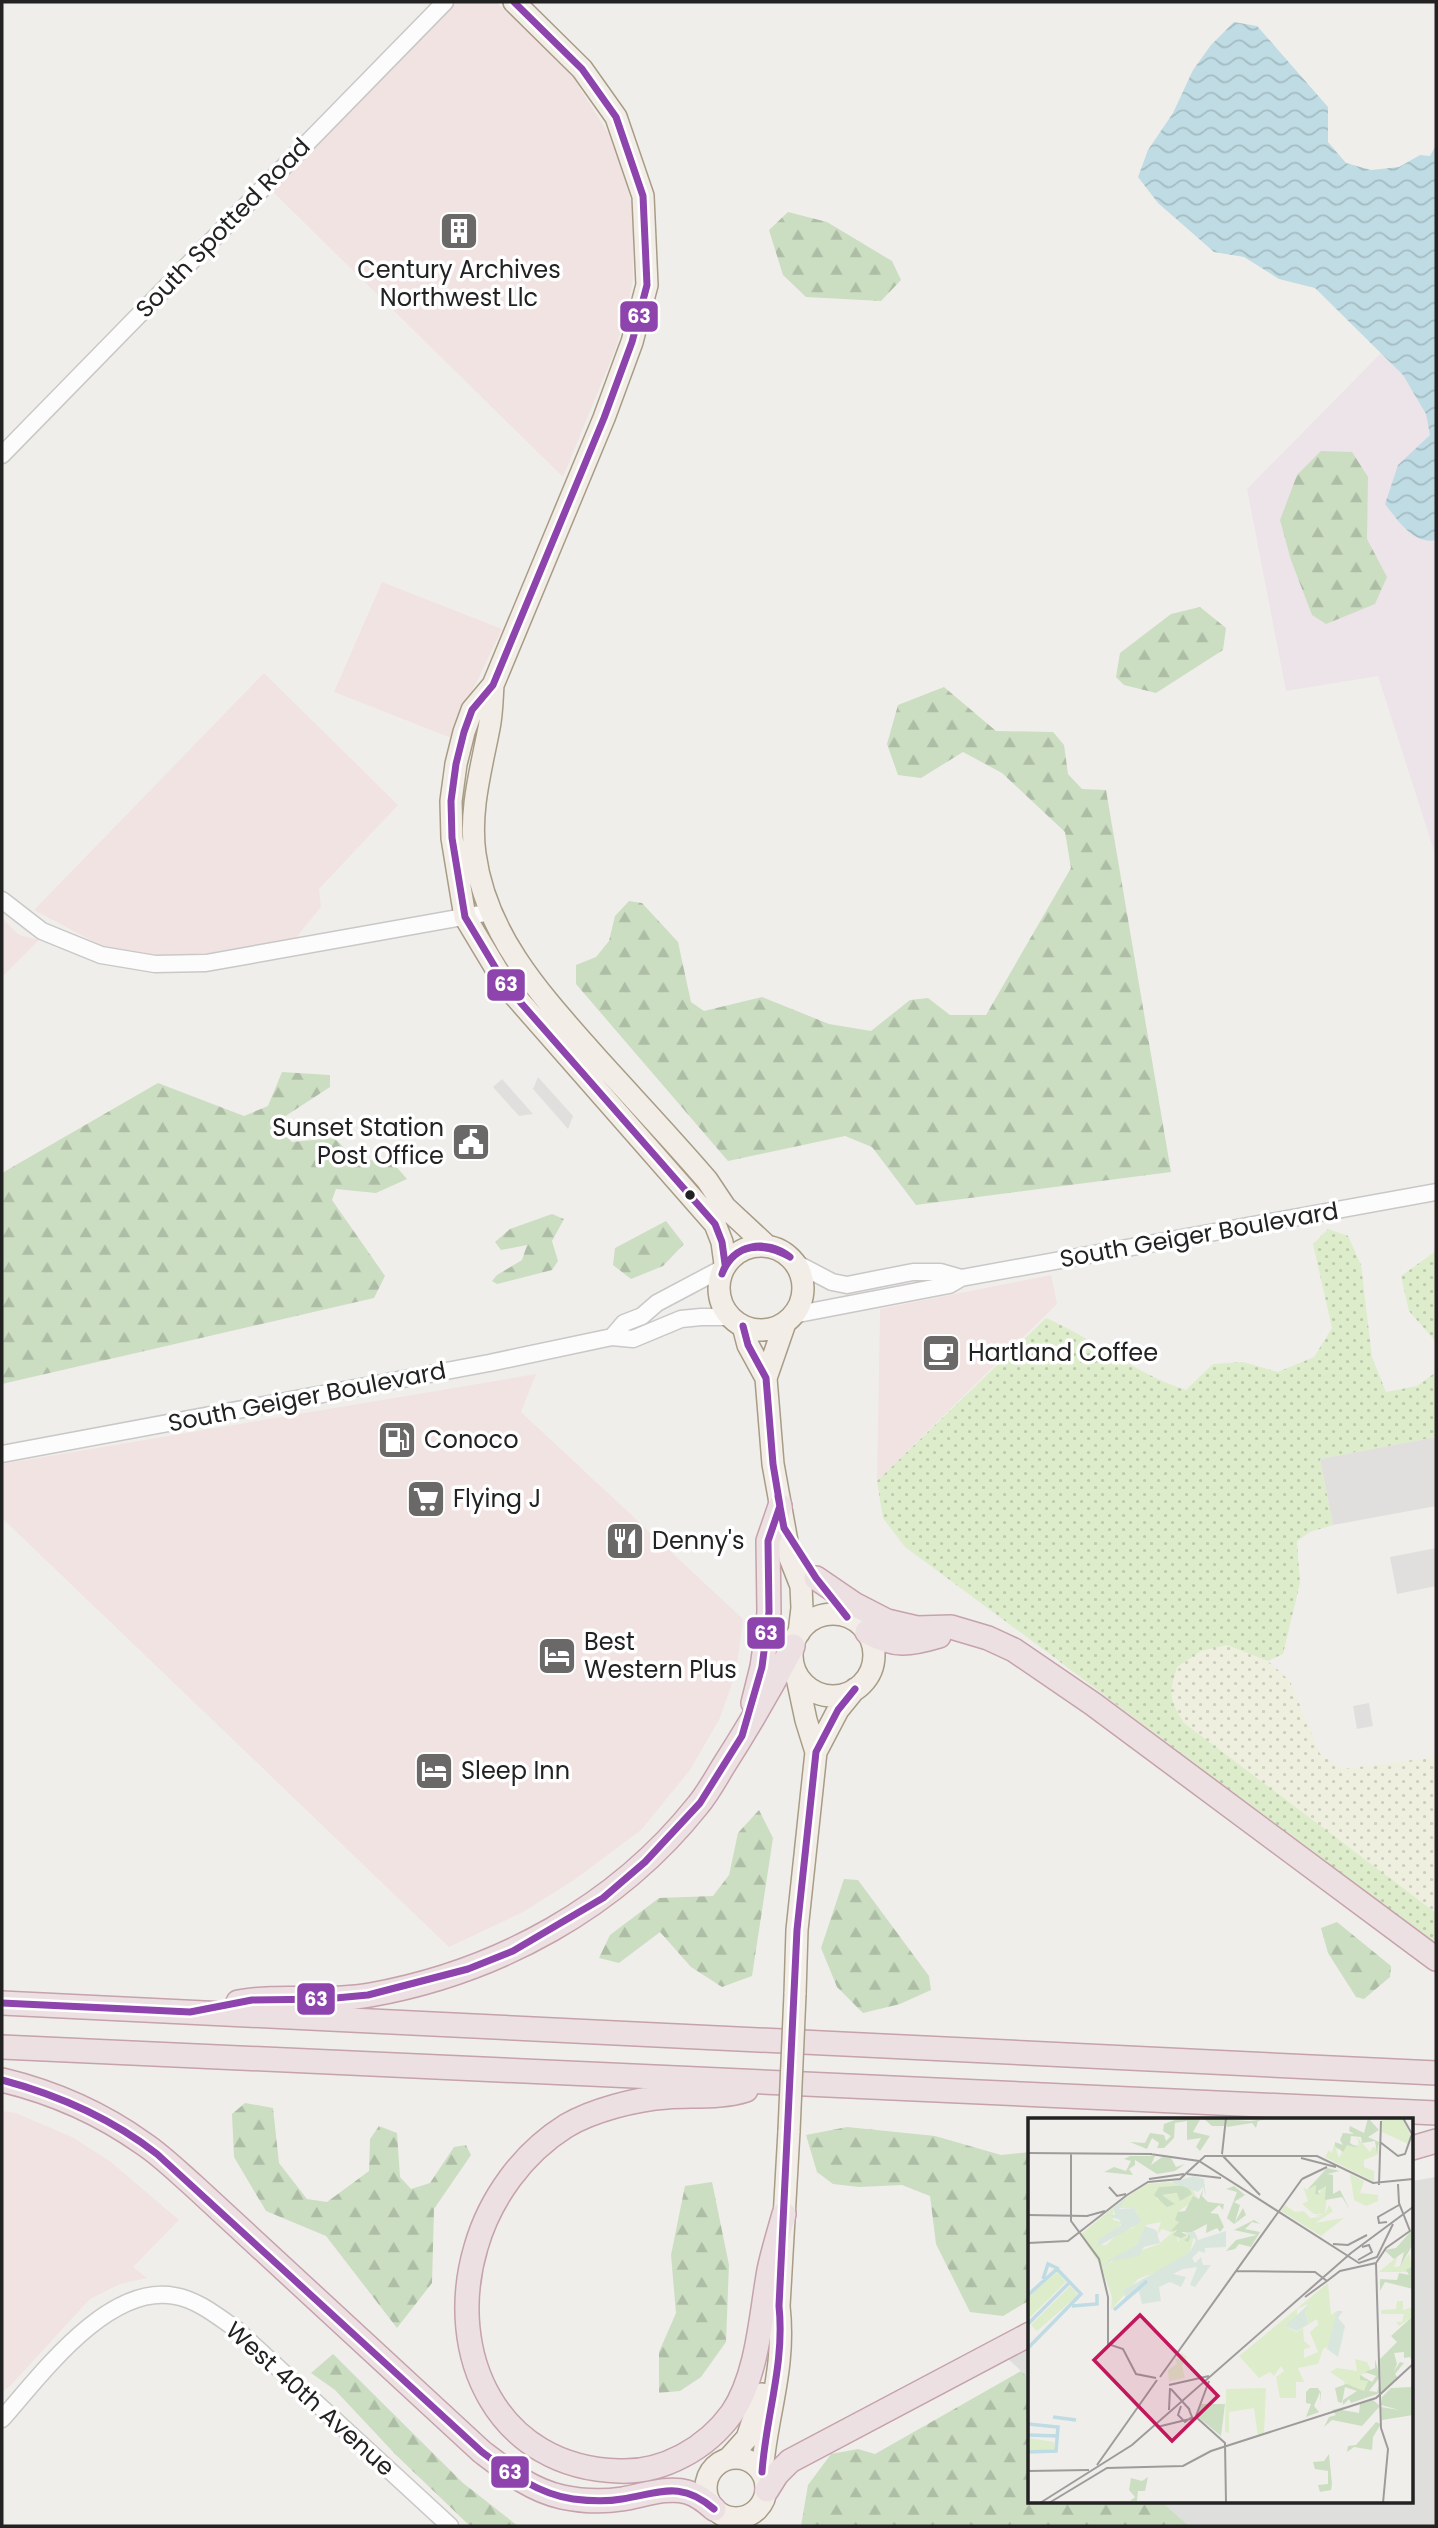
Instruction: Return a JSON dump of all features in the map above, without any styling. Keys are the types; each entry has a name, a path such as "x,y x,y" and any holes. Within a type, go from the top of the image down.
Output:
{"highway":[{"path":"742,1736 762,1667 769,1612 768,1541 779,1506"},
{"path":"816,1578 854,1604 887,1621 917,1628 951,1626 1014,1650 1093,1704 1436,1959"},
{"path":"867,1632 884,1641 902,1644 940,1636 970,1634"},
{"path":"190,2012 253,2000 368,1996 468,1969 513,1951 603,1898 645,1862 700,1803 742,1736 796,1639"},
{"path":"2,2003 1436,2073"},
{"path":"2,2046 1436,2113"},
{"path":"2,2080 61,2099 145,2144 482,2452 514,2477 544,2492 605,2501 664,2491 685,2491 700,2497 724,2517"},
{"path":"772,2081 733,2094 653,2099 631,2102 603,2111 568,2125 542,2143 515,2172 497,2196 484,2225 469,2279 468,2331 473,2359 496,2409 512,2428 535,2448 555,2459 579,2467 633,2472 656,2467 692,2451 727,2418 743,2390 758,2340 770,2266 784,2214"},
{"path":"1414,2147 1436,2141"},
{"path":"763,2489 790,2461 1028,2335"}],"main road":[{"path":"514,2 582,69 615,117 643,196 647,285 632,342 604,418 493,685 472,710 464,732 451,801 452,838 465,917 506,987 715,1224 722,1242 724,1266 719,1281 719,1294 723,1307 737,1322 766,1378 779,1506 790,1558 801,1586 802,1608 792,1660 816,1752"},
{"path":"493,685 490,726 474,811 475,854 482,889 491,912 521,967 550,1005 680,1148 725,1207 767,1246"},
{"path":"724,1266 742,1250 767,1246 780,1250 800,1271 802,1300 789,1319 766,1378"},
{"path":"737,1322 764,1329 789,1319"},
{"path":"784,1528 816,1578 847,1616 867,1632 873,1644 874,1657 865,1681 844,1695 830,1696 816,1692 796,1673"},
{"path":"796,1639 808,1623 820,1616 847,1616"},
{"path":"763,2489 751,2514 742,2518 724,2517 708,2501 706,2480 718,2463 729,2458 747,2438 753,2427 765,2382 779,2306 797,1930 816,1752 838,1710 855,1689"},
{"path":"763,2526 764,2445 780,2364 782,2333 779,2306"},
{"path":"729,2458 747,2459 763,2489"}],"street":[{"name":"South Spotted Road","path":"2,455 445,2"},
{"path":"2,900 41,931 101,955 155,964 206,963 491,912"},
{"name":"South Geiger Boulevard","path":"789,1319 949,1285 961,1278 1436,1192"},
{"name":"South Geiger Boulevard","path":"794,1262 832,1282 847,1285 913,1272 940,1272 961,1278"},
{"name":"South Geiger Boulevard","path":"612,1337 624,1323 642,1316 657,1304 724,1266"},
{"name":"South Geiger Boulevard","path":"2,1454 476,1366 612,1337 633,1339 681,1320 701,1317 737,1322"},
{"name":"West 40th Avenue","path":"2,2419 85,2330 122,2306 158,2295 176,2296 196,2303 236,2329 450,2526"}],"shaded area":[{"path":"457,2 497,3 573,77 608,133 624,173 633,210 633,279 628,306 615,350 563,477 269,188"},
{"path":"1436,297 1436,857 1378,676 1286,691 1247,489"},
{"path":"382,582 502,629 465,706 454,739 334,692"},
{"path":"264,673 398,805 319,889 321,907 295,939 223,952 172,956 124,952 102,946 34,910"},
{"path":"2,918 19,935 39,940 2,977"},
{"path":"538,1077 573,1116 568,1129 533,1089"},
{"path":"502,1079 533,1114 519,1116 493,1087"},
{"path":"1051,1275 1057,1304 877,1481 880,1309"},
{"path":"536,1374 521,1412 743,1619 736,1672 720,1718 690,1770 641,1830 574,1880 523,1912 449,1947 2,1518 2,1464"},
{"path":"1436,1437 1436,1506 1333,1525 1320,1459"},
{"path":"1436,1548 1436,1586 1397,1594 1390,1557"},
{"path":"1369,1703 1373,1726 1357,1729 1353,1706"},
{"path":"2,2111 16,2113 72,2137 111,2162 179,2220 133,2267 147,2278 120,2284 90,2299 2,2392"},
{"path":"1436,2177 1436,2526 1189,2526 1164,2504 1414,2504 1414,2181"},
{"path":"1028,2349 1028,2377 1008,2359"}],"green space":[{"path":"788,212 827,222 892,261 901,280 881,301 806,297 783,275 769,230"},
{"path":"1321,451 1352,452 1368,477 1367,539 1387,577 1375,604 1326,624 1312,615 1291,560 1280,520 1297,475"},
{"path":"1200,607 1226,628 1223,650 1156,693 1124,685 1116,677 1120,653 1171,614"},
{"path":"944,687 996,731 1053,732 1064,745 1068,774 1082,789 1106,790 1171,1172 916,1205 872,1147 845,1136 728,1161 576,984 576,965 596,957 609,941 615,916 629,901 642,903 678,942 691,1002 704,1011 762,997 829,1024 871,1031 910,1000 928,998 950,1015 986,1015 1071,868 1065,832 1002,773 963,752 921,778 898,775 887,744 898,705"},
{"path":"282,1072 330,1075 330,1087 284,1117 282,1133 292,1142 334,1138 355,1158 393,1163 407,1179 376,1193 336,1189 332,1200 385,1276 374,1298 2,1384 2,1173 158,1083 244,1116 268,1106"},
{"path":"552,1214 564,1219 552,1241 558,1261 552,1270 497,1284 492,1281 522,1260 527,1245 501,1250 495,1242 510,1229"},
{"path":"666,1221 684,1244 663,1266 631,1279 613,1265 615,1248"},
{"path":"1328,1229 1348,1236 1361,1265 1372,1357 1386,1392 1417,1386 1436,1372 1436,1437 1320,1459 1333,1525 1310,1532 1297,1541 1300,1583 1283,1654 1268,1661 1227,1645 1201,1651 1177,1667 1172,1696 1175,1708 1184,1723 1436,1913 1436,1946 905,1547 883,1518 877,1481 1046,1318 1132,1366 1186,1390 1213,1364 1243,1362 1278,1372 1314,1357 1332,1328 1313,1244"},
{"path":"1436,1251 1436,1342 1409,1311 1401,1276"},
{"path":"1227,1645 1268,1661 1290,1681 1320,1754 1343,1769 1436,1757 1436,1913 1184,1723 1174,1708 1170,1691 1177,1667 1201,1651"},
{"path":"759,1810 773,1838 752,1976 722,1987 691,1967 660,1932 619,1963 599,1958 610,1935 659,1898 713,1896 729,1875 738,1833"},
{"path":"844,1879 858,1880 929,1976 931,1990 900,2004 863,2013 837,1987 821,1948"},
{"path":"1337,1922 1391,1966 1390,1977 1364,1999 1356,1997 1328,1953 1321,1928"},
{"path":"245,2103 273,2108 279,2163 307,2199 327,2202 369,2171 370,2139 379,2126 397,2133 400,2177 411,2189 430,2183 454,2147 466,2145 471,2155 434,2209 432,2283 397,2328 326,2236 266,2211 234,2157 232,2114"},
{"path":"847,2127 935,2136 1001,2155 1028,2152 1028,2301 1003,2316 970,2312 936,2244 930,2196 902,2185 859,2187 833,2184 817,2172 806,2135"},
{"path":"712,2182 729,2265 726,2342 701,2377 680,2391 659,2393 659,2352 676,2313 671,2255 685,2186"},
{"path":"333,2354 463,2483 518,2526 470,2526 396,2455 335,2390 311,2373"},
{"path":"1021,2371 1028,2377 1028,2504 1164,2504 1189,2526 801,2526 808,2485 831,2454 858,2449 875,2454"}],"water":[{"path":"1234,22 1257,26 1328,107 1328,142 1346,163 1371,170 1399,167 1420,155 1430,156 1436,145 1436,540 1428,541 1413,535 1385,504 1398,465 1430,435 1426,414 1403,375 1315,288 1279,279 1244,257 1214,252 1158,203 1138,177 1148,150 1173,113 1193,70 1211,45"}],"transit line":[{"name":"63","path":"514,2 582,69 616,117 643,196 647,285 632,342 604,418 493,685 472,710 464,732 451,801 452,838 465,917 507,987 715,1224 722,1242 725,1264"},
{"name":"63","path":"722,1274 733,1256 751,1247 771,1247 790,1257"},
{"name":"63","path":"722,1274 734,1256 751,1248 770,1249 790,1257"},
{"name":"63","path":"2,2003 190,2012 252,2000 325,1999 368,1995 468,1969 513,1951 603,1898 645,1862 700,1803 742,1736 762,1667 769,1612 768,1541 780,1506 773,1464 766,1378 748,1345 743,1326"},
{"name":"63","path":"778,1496 784,1528 816,1578 847,1617"},
{"name":"63","path":"762,2472 779,2348 797,1930 816,1752 838,1710 855,1689"},
{"name":"63","path":"2,2080 83,2109 121,2129 157,2154 482,2452 525,2482 560,2496 591,2501 616,2500 659,2492 680,2492 691,2494 714,2509"}],"place":[{"name":"Century Archives Northwest Llc","path":"459,231"},
{"name":"Sunset Station Post Office","path":"471,1142"},
{"name":"Hartland Coffee","path":"941,1353"},
{"name":"Conoco","path":"397,1440"},
{"name":"Flying J","path":"426,1499"},
{"name":"Denny's","path":"625,1541"},
{"name":"Best Western Plus","path":"557,1656"},
{"name":"Sleep Inn","path":"434,1771"}]}
